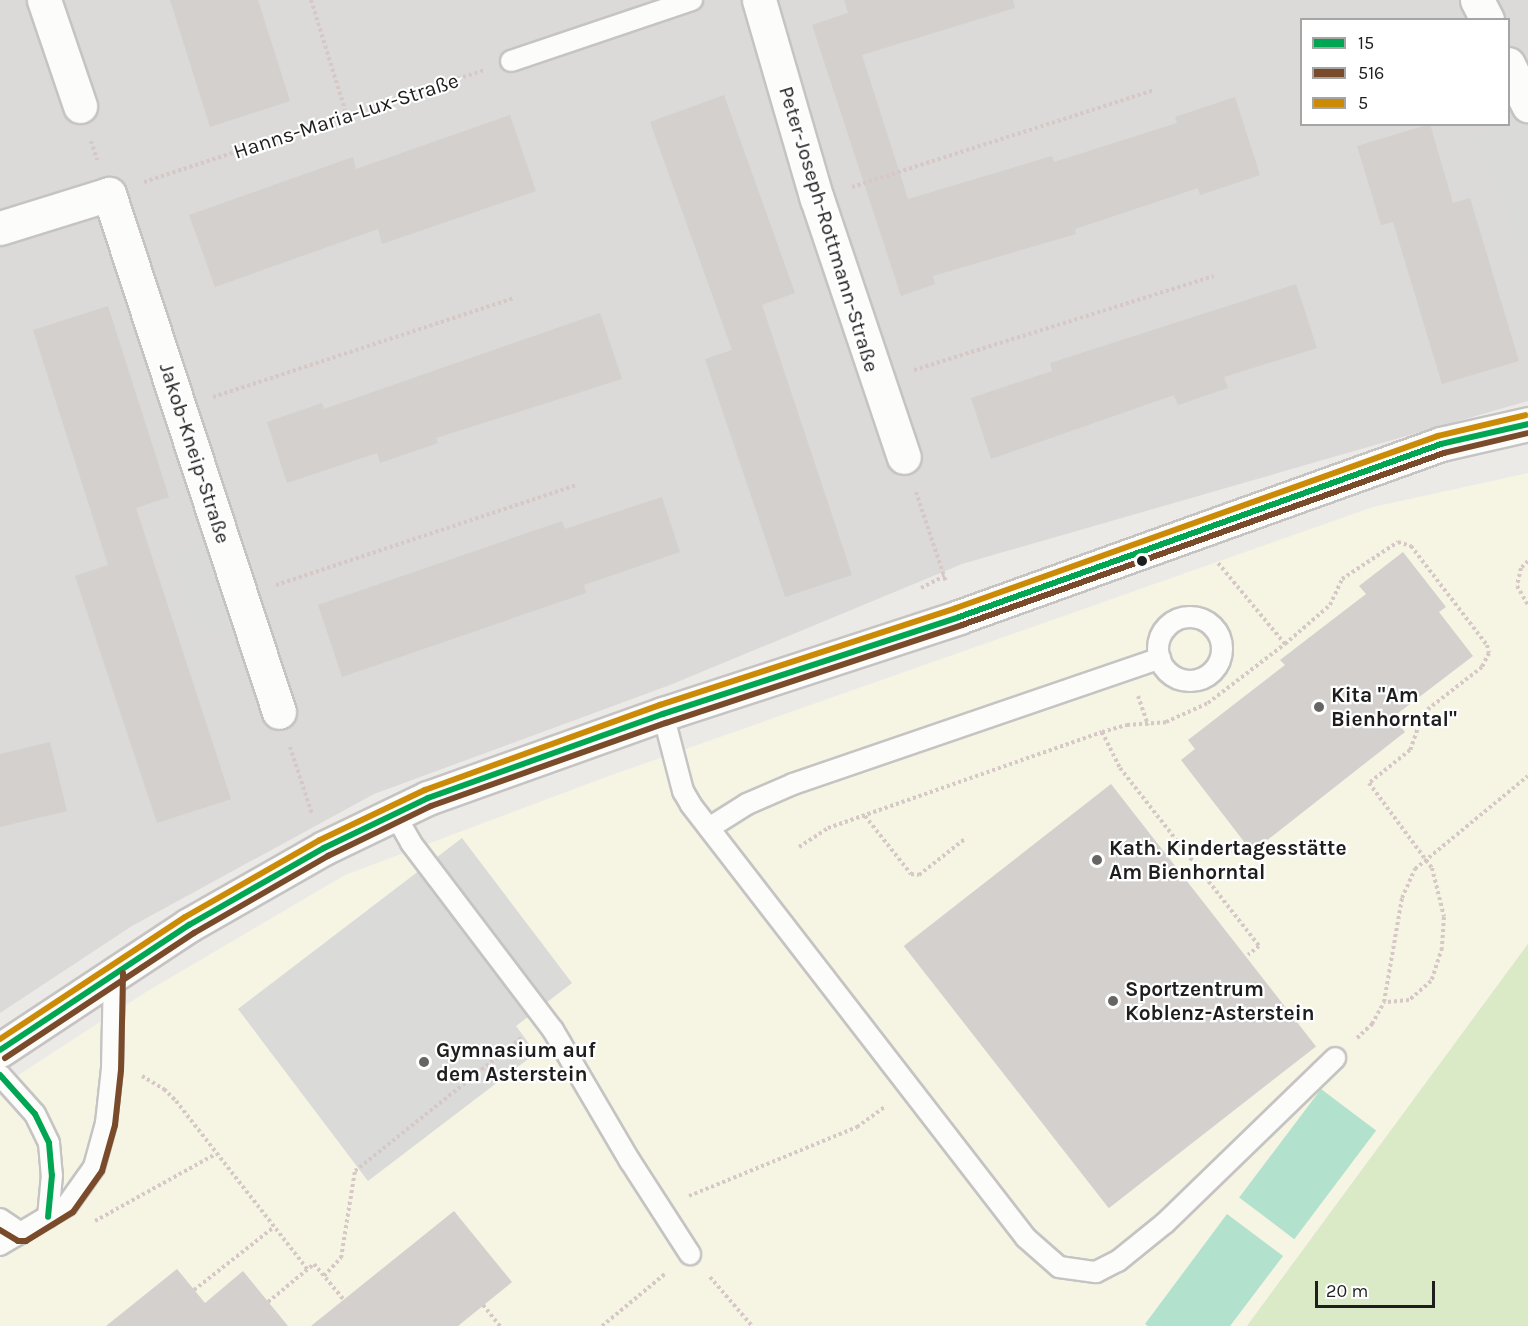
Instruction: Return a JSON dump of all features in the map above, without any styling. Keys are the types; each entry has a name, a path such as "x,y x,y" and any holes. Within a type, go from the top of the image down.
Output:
{"street":[{"path":"44,0 80,106"},
{"name":"Peter-Joseph-Rottmann-Straße","path":"759,0 816,199 904,457"},
{"path":"1477,0 1485,18"},
{"path":"1510,66 1528,105"},
{"path":"0,228 109,194"},
{"name":"Jakob-Kneip-Straße","path":"109,194 279,712"},
{"path":"0,1050 114,973 324,848 394,813 663,714 959,617 1430,448 1528,424"}],"lane":[{"path":"511,61 692,0"},
{"path":"709,828 747,804 793,784 1160,658"},
{"path":"663,714 684,791 709,828 1041,1255 1059,1267 1096,1272 1118,1260 1165,1222 1335,1058"},
{"path":"394,813 411,843 545,1019 690,1254"},
{"path":"0,1245 48,1217 78,1193 94,1167 106,1124 112,1069 114,973"},
{"path":"0,1075 30,1106 49,1143 52,1175 48,1217"},
{"path":"0,1219 21,1233"}],"path":[{"path":"311,0 346,116"},
{"name":"Hanns-Maria-Lux-Straße","path":"109,194 511,61"},
{"path":"816,199 1154,90"},
{"path":"80,106 109,194"},
{"path":"877,382 1214,276"},
{"path":"180,408 514,298"},
{"path":"904,457 947,584"},
{"path":"242,597 577,485"},
{"path":"799,847 821,831 1102,732 1127,725 1166,722 1194,710 1285,644 1330,605 1342,579 1398,542 1411,546 1487,645 1489,653 1482,667 1423,713 1410,750 1369,783 1425,857 1443,902 1445,933 1437,967 1420,993 1399,1003 1384,1002"},
{"path":"1213,554 1285,644"},
{"path":"1528,561 1521,568 1517,586 1528,605"},
{"path":"279,712 324,848"},
{"path":"1102,732 1120,768 1259,946 1248,955"},
{"path":"1335,1058 1372,1024 1384,1002 1402,898 1415,869 1425,857 1528,776"},
{"path":"865,816 911,874 919,876 966,838"},
{"path":"324,1276 341,1258 355,1171 545,1019"},
{"path":"112,1069 136,1074 164,1089 308,1270"},
{"path":"661,1208 857,1127 912,1087"},
{"path":"93,1222 216,1154"},
{"path":"194,1290 274,1227"},
{"path":"602,1326 690,1254 752,1326"},
{"path":"268,1302 314,1264 344,1300"},
{"path":"483,1305 500,1326"}],"shaded area":[{"path":"0,0 1528,0 1528,401 962,564 670,685 374,794 132,926 0,1013"},
{"path":"1521,117 1528,134 1528,262 1474,137 1500,126 1510,126 1510,122"},
{"path":"1528,473 1528,944 1247,1326 0,1326 0,1087 146,992 345,875 606,777 1373,507"},
{"path":"203,543 232,622 200,634 171,555"},
{"name":"Gymnasium auf dem Asterstein","path":"462,838 572,983 516,1026 536,1053 368,1181 238,1009"}],"green space":[{"path":"1528,944 1528,1326 1247,1326"},
{"path":"1321,1089 1376,1131 1294,1239 1239,1198"},
{"path":"1227,1214 1283,1256 1230,1326 1148,1326 1145,1324"}],"building":[{"path":"170,0 258,0 290,101 210,127"},
{"path":"844,0 1013,0 1015,8 862,55 908,199 1052,156 1054,162 1177,123 1175,117 1235,97 1260,175 1200,195 1198,188 1075,229 1076,234 933,276 935,284 901,296 812,25 848,13"},
{"path":"724,95 795,293 762,305 852,575 785,597 705,359 732,350 650,122"},
{"path":"510,115 536,191 382,244 378,229 215,287 189,215 353,157 356,169"},
{"path":"1423,126 1431,126 1453,203 1470,198 1519,361 1442,384 1393,222 1381,225 1357,146"},
{"path":"1296,284 1317,348 1224,377 1228,388 1178,405 1174,395 991,459 971,398 1052,371 1050,363"},
{"path":"108,306 169,497 136,508 231,799 157,823 75,576 108,565 33,330"},
{"path":"600,313 622,379 436,438 438,443 380,463 377,453 287,483 267,422 322,403 324,409"},
{"path":"662,497 680,552 584,585 586,593 342,677 318,605 562,521 565,529"},
{"name":"Kita \"Am Bienhorntal\"","path":"1403,552 1446,607 1439,612 1473,656 1393,717 1405,732 1252,852 1181,760 1195,749 1188,740 1285,665 1280,660 1366,594 1359,586"},
{"path":"50,742 67,811 0,827 0,754"},
{"name":"Sportzentrum Koblenz-Asterstein","path":"1111,784 1316,1046 1109,1208 904,946"},
{"path":"454,1211 512,1282 458,1326 311,1326"},
{"path":"177,1269 205,1303 243,1271 288,1326 106,1326"}],"transit line":[{"name":"5","path":"0,1039 185,917 320,840 425,790 660,705 956,608 1438,436 1526,415"},
{"name":"15","path":"0,1050 189,925 324,848 428,798 663,714 959,617 1441,444 1528,424"},
{"name":"516","path":"5,1058 194,933 328,856 431,806 666,723 962,625 1444,453 1528,433"},
{"name":"516","path":"0,1230 18,1241 26,1241 73,1212 102,1171 115,1125 121,1070 123,973"},
{"name":"15","path":"0,1075 35,1114 49,1143 52,1175 48,1217"}],"place":[{"name":"Kita \"Am Bienhorntal\"","path":"1319,707"},
{"name":"Kath. Kindertagesstätte Am Bienhorntal","path":"1097,860"},
{"name":"Sportzentrum Koblenz-Asterstein","path":"1113,1001"},
{"name":"Gymnasium auf dem Asterstein","path":"424,1062"}]}
